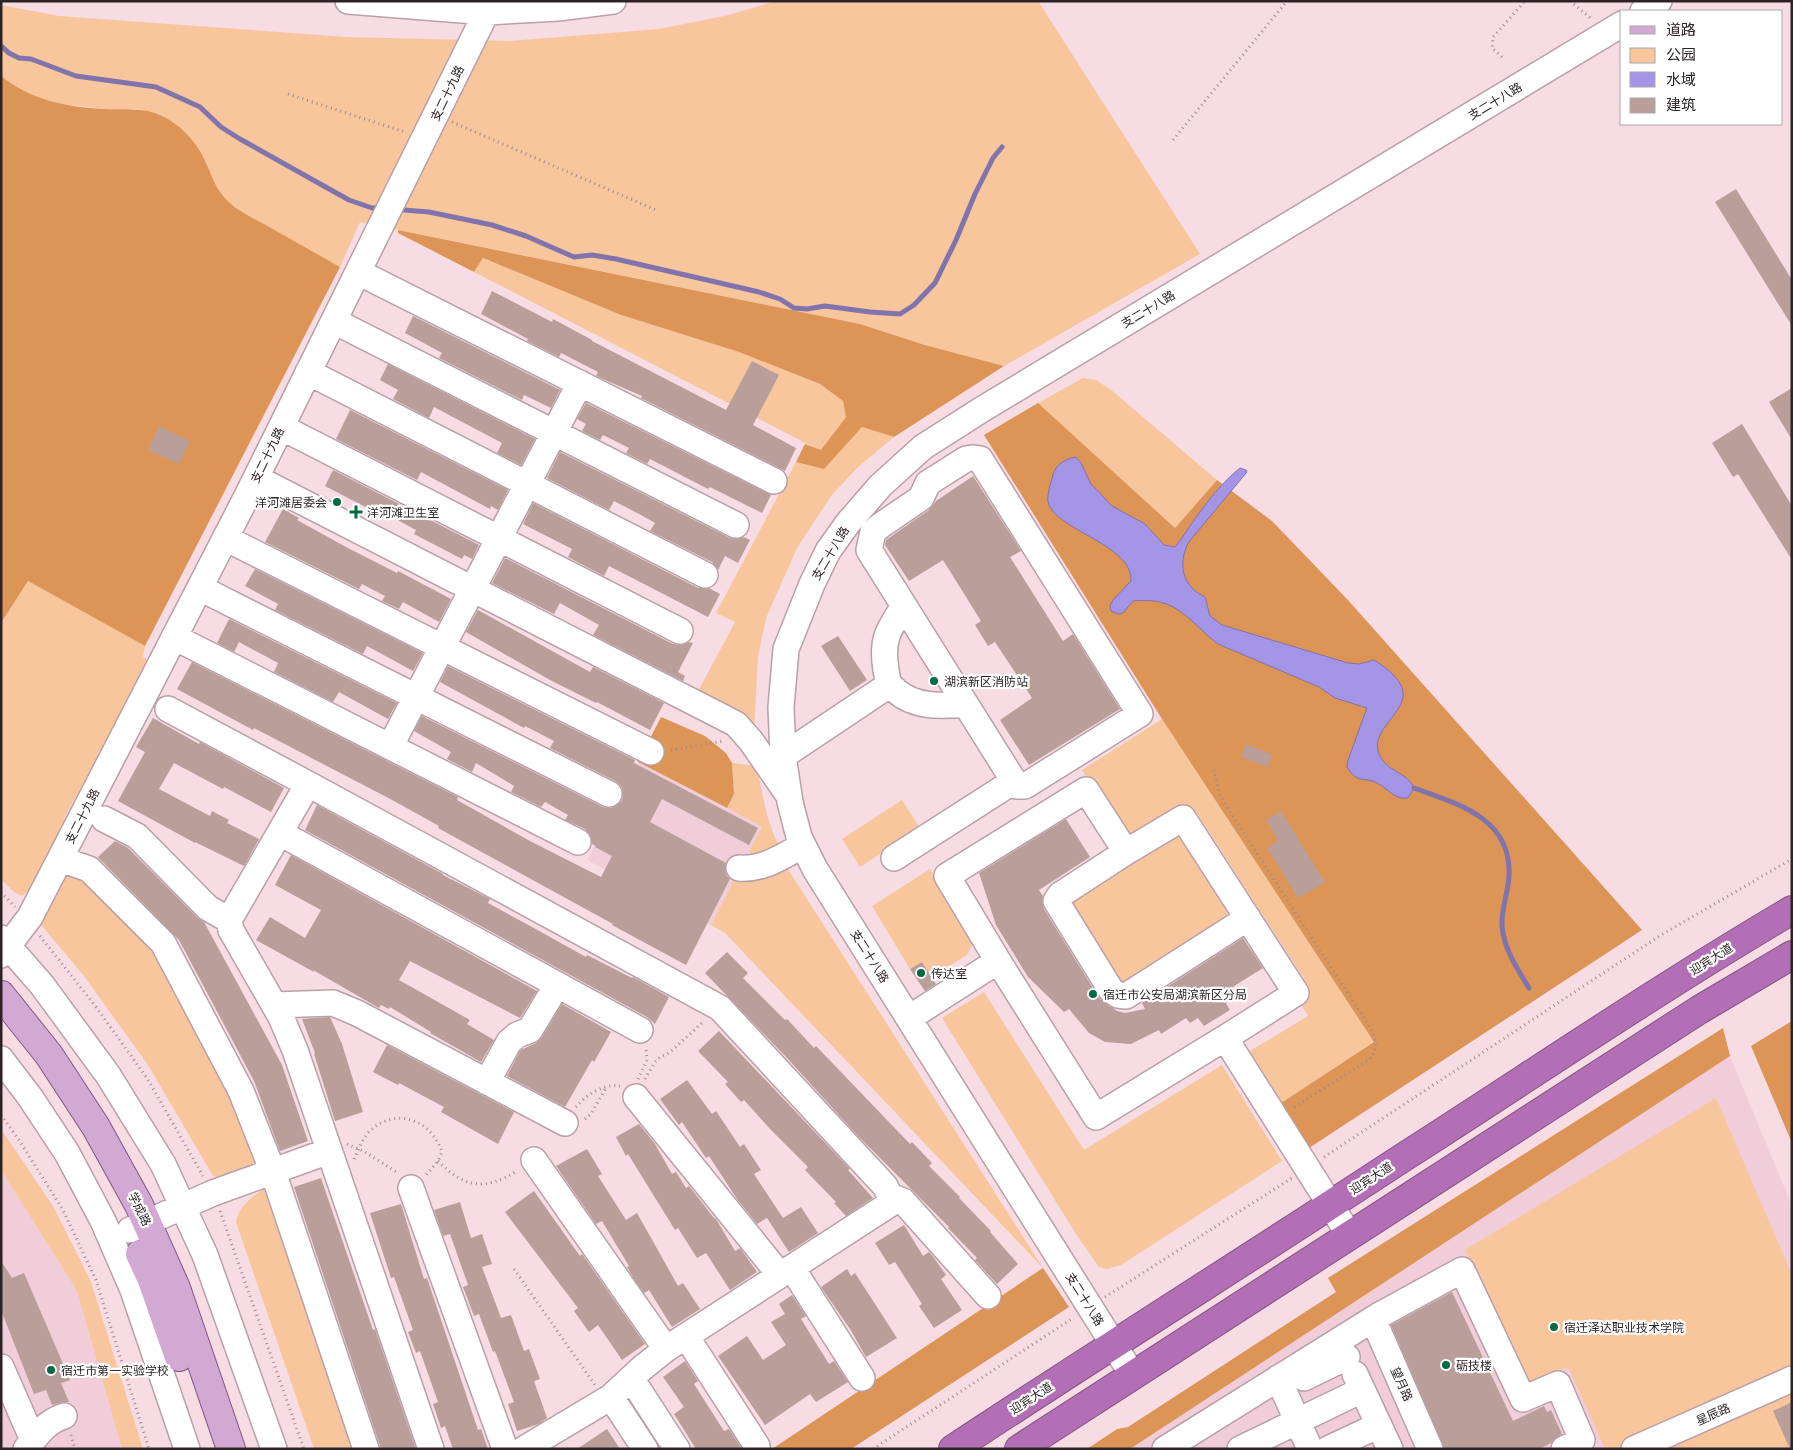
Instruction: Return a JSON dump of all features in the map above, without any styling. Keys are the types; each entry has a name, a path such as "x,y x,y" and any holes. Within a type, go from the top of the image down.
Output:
{"highway":[{"name":"迎宾大道","path":"953,1449 1113,1343 1330,1206 1716,955 1792,910"},
{"path":"1018,1449 1699,1010 1792,955"}],"main road":[{"name":"学成路","path":"1,995 49,1055 96,1127 139,1205 138,1226 152,1280 211,1449"},
{"name":"学成路","path":"1,1022 76,1128 176,1288 231,1449"}],"street":[{"path":"348,1 558,8 613,1"},
{"path":"1645,10 1659,1"},
{"name":"支二十九路","path":"4,946 30,917 256,478 490,7"},
{"name":"支二十八路","path":"1132,1374 815,869 799,837 783,756 781,707 786,649 812,584 828,551 848,523 880,486 923,447 1070,356 1615,28"},
{"path":"358,272 774,480"},
{"path":"334,321 736,525"},
{"path":"308,372 705,575"},
{"path":"390,747 580,383"},
{"path":"281,426 680,631"},
{"path":"966,459 980,459 1140,714 1035,782 1025,786 1017,786 904,606 869,550 874,532 921,498 928,483 966,459"},
{"path":"256,478 736,724 751,741 790,797"},
{"path":"225,538 651,752"},
{"path":"200,588 609,794"},
{"path":"904,606 890,627 884,641 883,654 889,685 902,696 928,705 966,704"},
{"path":"174,637 578,842"},
{"path":"783,756 889,685"},
{"path":"168,709 720,1008 885,1186 890,1196 890,1204 666,1350 630,1378 559,1440 524,1449"},
{"path":"894,858 1014,781"},
{"path":"308,784 229,920 231,930 281,1017 294,1050 431,1449"},
{"path":"1126,852 1086,790 947,876 1096,1117 1296,993 1248,918 1183,818 1060,895 1056,901 1111,990 1118,995 1126,996 1248,918"},
{"path":"104,819 137,836 208,908 229,920"},
{"path":"280,833 640,1030"},
{"path":"740,868 748,869 767,865 804,845"},
{"path":"60,859 89,869 163,943 242,1091 274,1172 366,1449"},
{"path":"4,946 42,985 108,1075 164,1164 205,1255 274,1449"},
{"path":"909,1018 998,961"},
{"path":"487,1082 509,1042 530,1030 557,985"},
{"path":"274,1005 333,1003 357,1013 487,1082 573,1123"},
{"path":"1225,1038 1350,1236"},
{"path":"1,1059 30,1096 67,1153 103,1221 133,1290 186,1449"},
{"path":"636,1097 786,1271 862,1378"},
{"path":"138,1226 213,1193 329,1152"},
{"path":"534,1160 666,1350"},
{"path":"411,1188 505,1449"},
{"path":"890,1196 903,1201 988,1296"},
{"path":"1173,1446 1226,1414 1343,1349 1373,1319 1462,1270 1523,1399 1558,1384 1582,1440 1564,1449"},
{"name":"望月路","path":"1373,1319 1430,1449"},
{"path":"686,1336 757,1446"},
{"path":"1343,1349 1390,1449"},
{"path":"1,1367 30,1444"},
{"path":"630,1378 677,1449"},
{"name":"星辰路","path":"1634,1449 1792,1379"},
{"path":"1280,1384 1310,1449"},
{"path":"1226,1414 1242,1448 1362,1390"},
{"path":"608,1399 645,1449"},
{"path":"30,1444 40,1430 53,1420 64,1416"},
{"path":"1328,1449 1379,1425"}],"path":[{"path":"1173,140 1287,1"},
{"path":"1502,57 1492,48 1493,37 1525,1"},
{"path":"1570,1 1615,28"},
{"path":"288,94 424,139"},
{"path":"436,115 656,210"},
{"path":"651,752 723,741 751,741"},
{"path":"1214,770 1220,795 1225,804 1369,1026 1376,1040 1376,1048 1370,1058 1276,1120"},
{"path":"873,1449 1661,935 1792,859"},
{"path":"636,1097 635,1085 647,1060 646,1043 640,1030"},
{"path":"573,1123 591,1114 607,1086"},
{"path":"1,1114 63,1210 96,1280 149,1449"},
{"path":"342,1188 359,1148 370,1129 384,1121 400,1118 416,1121 429,1130 438,1140 442,1152 438,1161 426,1175 411,1188 401,1175 359,1148 354,1146"},
{"path":"514,1269 608,1399"}],"shaded area":[{"path":"1,76 24,91 49,101 90,108 132,109 160,115 174,123 193,141 203,156 213,180 229,202 246,214 340,267 145,646 28,581 1,623"},
{"path":"398,230 860,324 925,345 1004,366 894,437 862,427 824,469 796,462 805,444 821,450 846,417 843,401 820,384 739,352 621,315 483,258 474,272 398,233"},
{"path":"1038,403 1175,528 1217,480 1272,521 1347,599 1642,930 1309,1148 1281,1103 1374,1042 1162,719 984,435"},
{"path":"661,717 705,736 726,753 732,763 734,794 727,808 638,762"},
{"path":"638,762 762,827 711,925 587,860"},
{"path":"1792,1021 1792,1143 1751,1046"},
{"path":"1723,1028 1730,1056 1130,1449 1087,1449 1117,1429 1128,1427 1336,1292 1328,1278"},
{"name":"宿迁泽达职业技术学院","path":"1730,1056 1792,1206 1792,1449 1130,1449"},
{"name":"宿迁市第一实验学校","path":"1,1170 77,1291 122,1449 1,1449"},
{"path":"1043,1268 1069,1307 851,1449 772,1449"}],"green space":[{"path":"776,1 1038,1 1200,254 1004,366 925,345 860,324 360,222 340,267 243,213 224,198 211,180 206,162 175,124 159,114 136,109 104,109 61,104 35,97 13,86 1,76 1,5 59,16 347,37 510,41 659,29 729,15"},
{"path":"483,258 621,315 739,352 820,384 843,401 846,417 821,451 474,272"},
{"path":"1083,378 1096,380 1110,389 1217,480 1175,528 1038,403"},
{"path":"862,427 894,437 857,468 831,496 797,548 766,618 758,657 754,732 695,697 735,622 716,613 796,462 824,468"},
{"path":"28,581 145,646 143,657 151,662 64,818 69,822 35,886 22,896 14,892 1,879 1,623"},
{"path":"1162,719 1374,1042 1281,1103 1250,1051 1308,1016 1300,1003 1308,990 1303,977 1196,812 1186,808 1127,841 1082,770"},
{"path":"732,763 757,766 768,818 780,848 758,859 749,852 762,827 727,808 734,794"},
{"path":"902,800 920,828 860,867 842,839"},
{"path":"1182,834 1233,913 1122,991 1065,896 1159,836"},
{"path":"784,863 1043,1268 725,933 711,925 737,874"},
{"path":"67,869 78,876 127,922 160,963 219,1069 261,1169 223,1178 213,1176 148,1065 84,976 38,921"},
{"path":"930,869 964,924 972,945 967,955 932,977 922,962 910,969 872,906"},
{"path":"984,992 1084,1150 1222,1065 1282,1161 1121,1265 1107,1269 1099,1267 1076,1234 942,1018"},
{"path":"1716,1098 1792,1275 1792,1449 1605,1449 1568,1367 1530,1381 1465,1250"},
{"path":"1,1129 53,1206 91,1282 143,1449 122,1449 77,1291 1,1170"},
{"path":"267,1187 355,1449 314,1449 236,1222 243,1206"}],"water":[{"path":"1076,457 1091,484 1112,506 1145,524 1164,545 1175,547 1222,484 1240,468 1246,470 1247,472 1188,543 1183,559 1184,574 1187,581 1191,587 1205,597 1210,616 1222,625 1348,663 1359,664 1374,660 1393,675 1402,688 1402,699 1398,710 1382,731 1378,742 1379,754 1387,765 1407,778 1411,783 1414,788 1408,798 1399,797 1377,783 1354,776 1347,767 1367,708 1335,698 1319,687 1218,644 1172,606 1148,600 1133,601 1123,613 1118,614 1111,611 1110,606 1113,600 1131,581 1128,568 1120,557 1107,547 1064,521 1053,512 1048,502 1049,488 1056,468 1068,459"}],"building":[{"path":"1736,189 1792,280 1792,326 1715,202"},
{"path":"492,291 552,322 553,319 726,410 752,361 779,375 753,425 796,448 785,471 641,398 642,396 596,376 598,372 561,353 559,357 527,341 528,339 481,314"},
{"path":"413,316 560,390 551,408 524,395 522,400 439,358 442,353 405,333"},
{"path":"388,364 535,439 521,465 497,453 502,443 434,407 429,418 393,399 398,390 380,380"},
{"path":"1792,388 1792,440 1769,402"},
{"path":"586,403 771,495 762,513 710,487 708,489 650,459 647,464 626,453 629,448 603,435 600,440 582,431 586,424 577,419"},
{"path":"350,410 508,490 498,510 491,506 490,509 421,472 417,480 336,439"},
{"path":"1742,424 1792,506 1792,560 1738,474 1733,477 1712,443"},
{"path":"159,426 190,441 179,464 148,450"},
{"path":"560,452 730,538 744,537 750,540 738,563 725,556 718,570 712,562 650,531 655,523 643,516 614,501 609,510 547,478"},
{"path":"333,470 479,545 472,559 464,555 462,559 414,534 416,530 377,509 375,512 325,486"},
{"path":"973,476 1021,551 1010,557 1063,641 1073,634 1120,709 1029,765 1000,720 1032,698 995,642 988,646 975,625 981,621 943,560 909,581 885,545 886,540 929,510 936,501"},
{"path":"533,503 698,588 709,588 720,594 708,617 609,566 604,576 568,557 572,549 523,524"},
{"path":"283,509 299,518 297,520 346,547 397,573 398,571 451,599 439,622 403,602 399,609 382,601 385,596 362,584 359,589 265,542"},
{"path":"505,558 673,644 693,643 678,672 685,676 683,681 593,635 599,625 560,603 554,614 492,583"},
{"path":"255,569 423,653 413,671 367,646 363,654 275,610 278,604 245,586"},
{"path":"478,610 590,672 593,667 664,703 650,730 550,680 466,632"},
{"path":"229,619 397,703 388,719 339,692 333,702 274,672 278,663 239,642 234,652 217,643"},
{"path":"838,636 867,680 850,691 821,646"},
{"path":"192,662 458,797 457,800 530,841 601,877 612,856 592,844 590,835 585,829 565,820 568,815 545,802 541,807 511,792 514,786 476,763 472,772 447,759 451,752 414,731 422,716 603,807 610,808 622,801 623,793 621,786 615,781 550,748 554,741 525,726 524,728 440,682 448,666 635,760 634,763 758,828 749,845 662,799 650,822 726,863 726,875 730,879 686,965 438,828 439,826 394,801 254,728 253,730 177,689"},
{"path":"153,718 284,788 271,812 174,763 159,789 210,816 212,811 229,820 227,823 259,839 244,866 195,843 118,801 145,752 136,747"},
{"path":"1246,744 1272,755 1267,767 1241,757"},
{"path":"317,805 490,899 488,903 586,957 587,955 633,977 669,997 655,1024 647,1017 305,830"},
{"path":"1281,811 1325,882 1298,898 1267,848 1278,841 1266,820"},
{"path":"1066,819 1090,857 1039,890 1043,896 1044,909 1099,998 1117,1011 1125,1013 1145,1009 1142,1003 1243,938 1263,968 1231,988 1234,993 1224,1000 1230,1010 1204,1026 1198,1018 1190,1023 1186,1018 1161,1034 1159,1030 1131,1044 1105,1042 1089,1033 1069,1009 1064,1012 1028,977 996,925 979,873"},
{"path":"115,841 128,848 204,922 282,1065 308,1141 280,1151 254,1081 179,940 98,857"},
{"path":"291,855 537,991 520,1018 410,961 399,980 470,1020 467,1024 494,1040 481,1062 430,1033 390,1007 389,1009 381,1005 379,1008 256,940 270,917 305,938 321,910 275,885"},
{"path":"727,952 748,973 743,978 785,1020 787,1019 814,1048 816,1046 910,1144 912,1142 932,1163 929,1166 991,1231 1018,1264 997,1284 949,1227 858,1136 787,1058 705,973"},
{"name":"传达室","path":"922,962 936,984 925,991 910,969"},
{"path":"562,1004 611,1032 594,1062 592,1060 565,1107 507,1076 520,1051 536,1043 542,1037"},
{"path":"330,1017 342,1044 363,1112 335,1121 315,1053 302,1019"},
{"path":"719,1031 850,1169 848,1170 873,1198 846,1216 834,1203 836,1202 805,1170 808,1167 744,1100 741,1102 725,1084 728,1082 698,1051"},
{"path":"387,1045 514,1112 498,1144 441,1112 444,1107 399,1083 398,1085 373,1072"},
{"path":"687,1080 712,1114 716,1111 740,1147 744,1144 761,1170 754,1174 783,1218 801,1207 818,1233 789,1252 767,1218 757,1224 737,1199 709,1156 706,1158 682,1122 679,1125 660,1099"},
{"path":"639,1124 655,1144 672,1174 676,1172 686,1188 689,1186 716,1219 735,1251 740,1248 757,1272 730,1290 706,1253 697,1258 678,1228 675,1230 628,1154 626,1156 616,1137"},
{"path":"587,1149 602,1174 598,1176 626,1220 637,1213 678,1286 683,1283 700,1309 672,1327 649,1290 644,1293 634,1279 627,1267 629,1266 602,1221 596,1224 556,1166"},
{"path":"321,1178 416,1449 381,1449 294,1187"},
{"path":"534,1191 580,1256 582,1254 645,1344 622,1360 598,1325 589,1332 574,1311 578,1308 505,1212"},
{"path":"460,1202 471,1238 482,1234 492,1264 482,1267 501,1318 511,1315 524,1351 529,1349 540,1379 534,1381 547,1418 539,1424 517,1431 508,1404 514,1402 495,1351 493,1352 479,1314 474,1316 463,1287 468,1285 450,1234 443,1236 434,1210"},
{"path":"401,1204 424,1279 427,1278 478,1430 481,1429 488,1449 453,1449 445,1426 441,1428 433,1404 438,1402 420,1351 416,1353 408,1332 413,1330 394,1277 391,1278 370,1213"},
{"path":"904,1225 923,1256 929,1252 946,1275 941,1279 962,1310 934,1328 919,1306 922,1304 895,1262 889,1265 875,1243"},
{"path":"1,1261 12,1278 24,1273 70,1380 61,1383 69,1402 52,1405 46,1390 34,1394 1,1310"},
{"path":"847,1269 851,1276 855,1273 897,1338 866,1357 850,1329 821,1287"},
{"name":"砺技楼","path":"1452,1292 1513,1421 1544,1406 1547,1412 1551,1410 1562,1434 1551,1443 1539,1449 1444,1449 1391,1325"},
{"path":"792,1295 806,1316 801,1319 829,1364 834,1361 848,1382 816,1402 810,1394 765,1425 718,1356 747,1336 763,1360 786,1345 771,1322 785,1314 779,1304"},
{"path":"685,1361 698,1381 694,1384 724,1431 729,1429 742,1449 696,1449 674,1414 684,1407 663,1377"},
{"path":"1792,1402 1792,1449 1790,1449 1773,1411"},
{"path":"607,1429 620,1449 577,1449"}],"waterway":[{"path":"1,46 19,58 31,59 76,76 156,87 200,107 221,127 240,139 349,200 372,208 382,208"},
{"path":"404,210 429,212 492,225 526,236 574,257 592,255 616,259 759,292 780,299 794,308 807,309 825,306 900,314 914,305 935,283 956,240 975,194 993,158 1002,147"},
{"path":"1414,788 1448,800 1479,816 1492,827 1502,840 1508,856 1509,876 1502,919 1503,933 1510,955 1529,988"}],"place":[{"name":"洋河滩居委会","path":"337,502"},
{"name":"洋河滩卫生室","path":"356,512"},
{"name":"湖滨新区消防站","path":"934,681"},
{"name":"传达室","path":"921,973"},
{"name":"宿迁市公安局湖滨新区分局","path":"1093,994"},
{"name":"宿迁泽达职业技术学院","path":"1554,1327"},
{"name":"砺技楼","path":"1446,1365"},
{"name":"宿迁市第一实验学校","path":"51,1370"}]}
